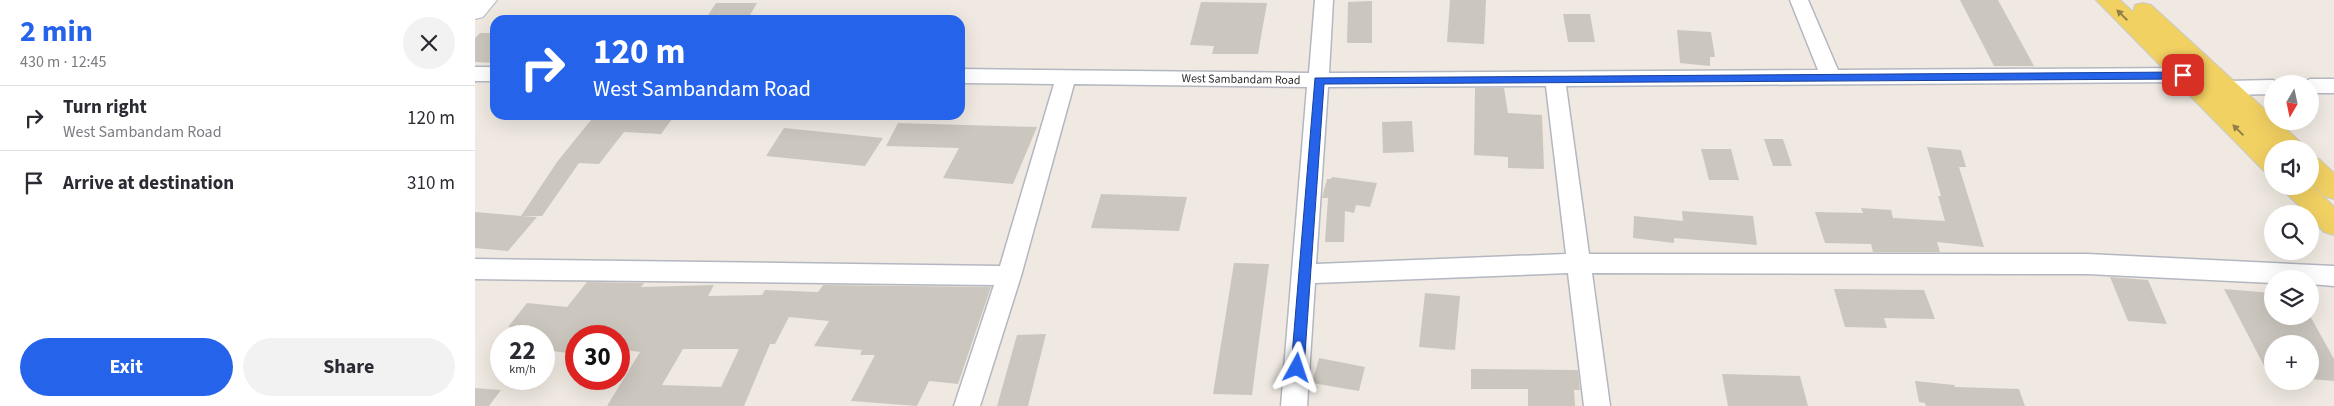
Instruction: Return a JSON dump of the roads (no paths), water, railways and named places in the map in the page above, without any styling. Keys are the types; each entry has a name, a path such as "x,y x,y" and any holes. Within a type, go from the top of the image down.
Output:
{"main road":[{"path":"2107,0 2264,155"},
{"path":"2132,0 2282,140"},
{"path":"2319,175 2334,189"},
{"path":"2305,195 2334,224"}],"street":[{"path":"1294,406 1324,0"},
{"path":"1799,0 1830,76"},
{"path":"475,74 490,74"},
{"name":"West Sambandam Road","path":"965,76 1319,80 2183,75 2227,88 2264,87"},
{"path":"967,406 1009,276 1066,77"},
{"path":"1555,78 1597,406"},
{"path":"2319,86 2334,86"},
{"path":"1305,274 1579,263 2087,264 2334,276"},
{"path":"475,269 1009,276"}]}
